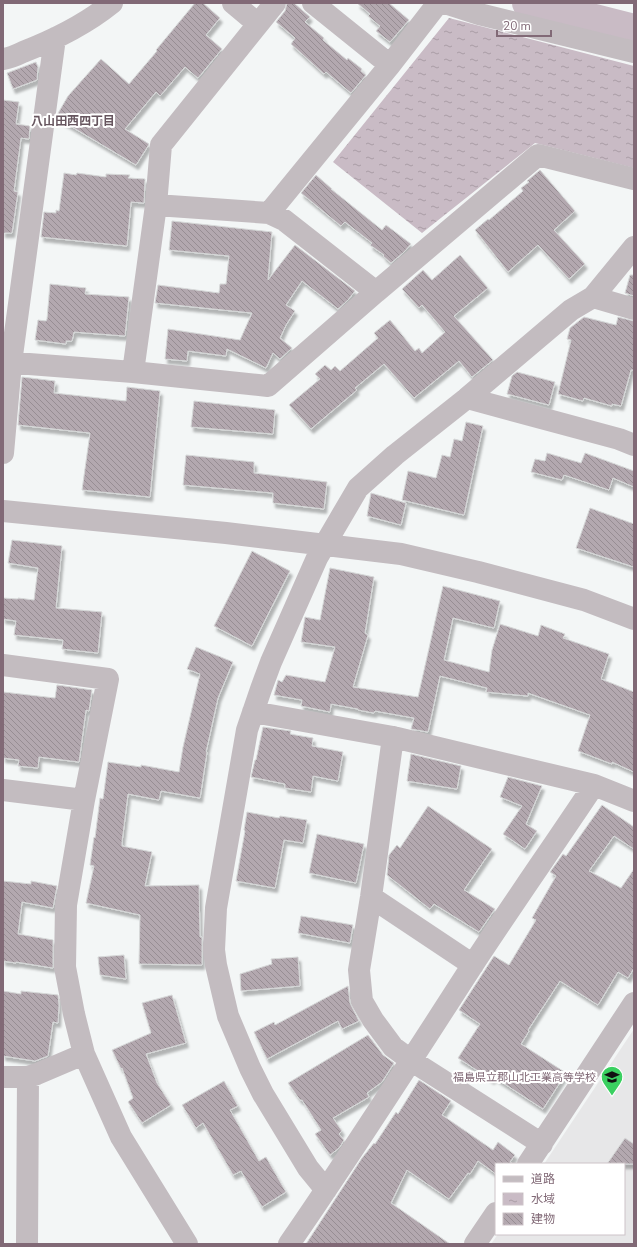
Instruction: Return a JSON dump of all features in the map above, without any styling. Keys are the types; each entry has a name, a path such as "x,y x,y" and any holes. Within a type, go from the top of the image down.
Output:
{"street":[{"path":"3,59 35,48 55,38 104,10 112,3"},
{"path":"233,3 258,24"},
{"path":"133,372 156,205 161,145 275,3"},
{"path":"312,3 390,65"},
{"path":"269,213 390,65 438,3"},
{"path":"445,3 478,14 634,52"},
{"path":"3,453 7,363 55,38"},
{"path":"7,363 133,372 268,386 376,292 538,155 634,179"},
{"path":"156,205 269,213 284,220 376,292"},
{"path":"326,1190 308,1168 263,1094 250,1068 228,1016 216,965 214,950 216,908 247,730 261,688 274,656 324,545 358,488 395,455 467,398 571,310 593,297 634,247"},
{"path":"593,297 634,309"},
{"path":"467,398 619,439 634,445"},
{"path":"3,511 226,533 401,554 478,572 584,600 634,619"},
{"path":"3,665 108,679 84,800 66,905 65,967 74,1014 84,1054 121,1137 187,1244"},
{"path":"253,712 393,736 594,785 634,801"},
{"path":"393,736 371,897 359,970 362,1001 373,1020 393,1047 412,1061 542,1144"},
{"path":"289,1244 594,785"},
{"path":"3,790 84,800"},
{"path":"371,897 473,965"},
{"path":"529,1163 634,1003"},
{"path":"3,1077 28,1077 84,1054"},
{"path":"27,1244 28,1077"},
{"path":"475,1244 495,1214"}],"shaded area":[{"name":"福島県立郡山北工業高等学校","path":"634,1029 634,1244 491,1244 497,1235 625,1235 625,1163 545,1163"}],"water":[{"path":"449,18 634,66 634,168 535,143 422,233 333,162"}],"building":[{"path":"195,3 203,3 220,18 206,35 222,49 198,78 185,67 160,96 156,92 125,129 149,144 136,165 57,118 57,115 68,96 101,59 129,84"},
{"path":"287,3 294,3 310,17 305,22 324,38 323,40 347,60 348,58 362,69 361,71 366,75 351,93 326,72 324,74 291,44 295,38 276,22 285,11"},
{"path":"357,3 389,3 409,20 390,42 376,31 380,26 368,16 370,14"},
{"path":"36,62 38,67 37,80 13,89 7,73"},
{"path":"3,100 19,102 16,124 30,126 29,139 21,138 14,191 18,192 12,233 3,233"},
{"path":"540,170 575,211 554,230 585,264 569,279 538,245 508,272 475,230 523,191 521,188"},
{"path":"64,173 76,175 77,173 106,177 106,174 130,175 128,178 145,179 144,203 131,202 127,246 41,237 44,212 56,213 56,210 59,211"},
{"path":"316,175 382,230 386,225 411,244 391,263 383,256 384,255 370,245 372,243 345,222 341,226 301,193"},
{"path":"172,221 272,232 268,280 295,245 355,291 338,309 302,281 286,305 295,311 280,338 292,348 280,359 273,353 266,368 227,349 226,356 188,351 187,361 165,359 168,329 240,340 252,313 155,303 158,285 219,293 220,284 226,284 229,256 169,250"},
{"path":"460,255 488,288 454,316 493,360 472,377 459,361 414,398 384,364 355,388 357,390 311,429 289,405 320,379 315,374 325,365 331,370 335,366 340,371 378,338 374,333 390,320 415,351 419,348 422,353 445,332 422,305 419,308 402,289 423,270 432,280"},
{"path":"630,275 634,275 634,296 625,293"},
{"path":"50,284 86,288 85,294 129,297 125,336 74,332 72,341 66,341 66,344 35,340 38,320 46,321 47,319"},
{"path":"584,317 616,325 618,317 634,321 634,370 631,370 621,406 612,404 612,406 584,398 583,401 558,394 571,340 567,339 570,328"},
{"path":"517,372 555,382 549,405 507,394 512,376"},
{"path":"22,377 55,381 54,393 126,401 127,387 160,391 150,497 82,490 90,433 18,425"},
{"path":"194,401 275,410 273,434 191,427"},
{"path":"466,422 483,426 464,515 402,500 408,471 436,478 442,455 450,457 454,439 462,441"},
{"path":"547,453 581,463 585,453 634,471 634,487 613,478 609,490 564,475 562,480 531,472 535,459 545,461"},
{"path":"186,455 254,462 254,473 327,482 324,509 273,503 273,493 183,485"},
{"path":"371,493 406,503 401,525 367,516"},
{"path":"590,508 634,524 634,567 576,548"},
{"path":"12,540 62,546 56,608 102,612 98,653 62,649 63,640 14,635 16,621 3,619 3,598 34,600 38,568 8,563"},
{"path":"252,551 290,571 252,646 214,626"},
{"path":"330,568 374,577 365,633 368,635 353,687 418,697 443,586 500,601 494,628 453,618 444,660 489,672 492,650 500,624 538,636 541,625 565,634 563,638 609,654 601,679 634,692 634,772 612,762 612,764 578,751 590,715 528,693 528,696 486,692 487,688 440,676 428,732 411,729 414,718 375,711 374,713 331,704 330,712 301,706 302,700 274,695 278,680 282,682 286,675 325,682 335,647 301,642 305,617 320,620"},
{"path":"196,647 233,662 218,698 206,752 200,798 161,791 159,800 128,794 122,846 152,852 145,886 199,885 202,965 139,964 140,915 86,903 94,866 90,865 100,798 103,799 108,762 141,767 141,765 179,772 183,747 200,674 187,669"},
{"path":"57,685 92,690 89,711 86,710 79,762 39,757 38,768 18,766 19,760 3,758 3,692 55,698"},
{"path":"263,727 291,731 290,734 313,738 312,746 343,752 338,781 313,776 311,792 285,788 285,784 251,777"},
{"path":"411,754 461,766 457,789 407,781"},
{"path":"508,777 542,786 526,824 537,831 525,849 503,834 522,806 500,797"},
{"path":"602,805 634,827 634,849 614,836 589,871 621,888 634,869 634,968 628,978 618,972 598,1005 560,981 528,1030 529,1031 521,1044 566,1073 543,1109 494,1077 492,1080 458,1058 480,1024 459,1010 494,956 509,965 536,920 532,918 556,876 550,872 563,854 566,856"},
{"path":"428,806 492,849 464,890 495,909 479,932 434,904 430,909 387,875 389,855 397,845 400,848"},
{"path":"247,812 279,818 280,816 307,820 303,843 284,840 275,888 236,881"},
{"path":"317,834 364,844 356,883 309,873"},
{"path":"3,881 31,884 31,881 57,886 53,908 22,902 18,934 53,940 53,968 3,961"},
{"path":"301,916 353,925 350,943 298,933"},
{"path":"124,955 126,979 100,975 98,957"},
{"path":"298,957 300,986 241,991 240,974 272,964 271,959"},
{"path":"348,986 350,1003 359,1021 342,1029 338,1021 267,1059 254,1032 274,1022 275,1025"},
{"path":"3,991 21,994 21,991 58,995 58,1023 53,1022 48,1056 35,1061 3,1056"},
{"path":"172,995 186,1043 146,1054 157,1083 171,1105 142,1123 128,1102 133,1098 122,1068 121,1069 112,1050 151,1033 142,1003"},
{"path":"368,1035 383,1055 394,1063 382,1082 367,1093 369,1097 333,1118 342,1131 339,1134 344,1140 339,1148 330,1155 315,1134 321,1130 302,1100 300,1100 288,1083"},
{"path":"419,1080 451,1101 442,1115 493,1150 498,1142 515,1155 510,1162 512,1163 495,1163 495,1173 478,1161 470,1174 468,1173 449,1199 407,1170 391,1203 450,1244 306,1244 362,1158 374,1143 375,1144 396,1112 398,1114"},
{"path":"224,1081 238,1106 230,1110 259,1161 266,1157 286,1192 262,1207 241,1171 233,1175 203,1123 196,1128 182,1105"},
{"path":"625,1138 634,1144 634,1164 608,1163"}],"waterway":[{"path":"528,3 634,30"}],"place":[{"name":"福島県立郡山北工業高等学校","path":"612,1096"}],"district":[{"name":"八山田西四丁目","path":"73,121"}]}
